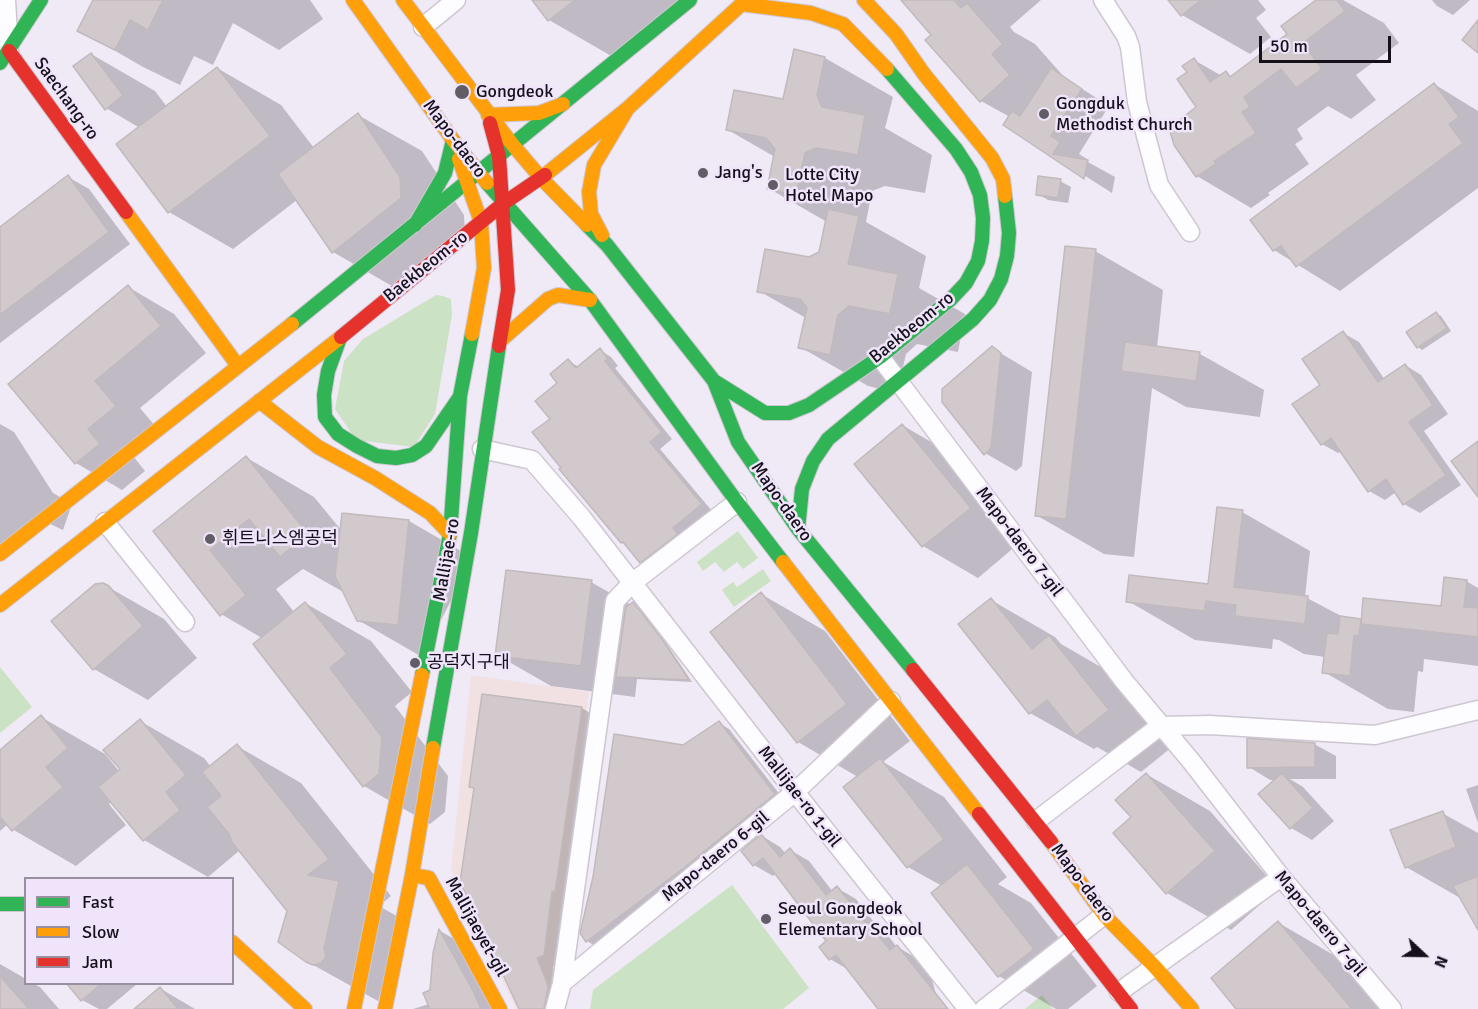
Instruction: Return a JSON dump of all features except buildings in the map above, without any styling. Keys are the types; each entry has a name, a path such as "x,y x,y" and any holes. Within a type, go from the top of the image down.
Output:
{"main road":[{"name":"Saechang-ro","path":"41,0 4,57 93,167 238,366"},
{"name":"Mapo-daero","path":"353,0 479,174 590,300 737,502 1131,1009"},
{"name":"Mapo-daero","path":"403,0 488,115 541,178 607,245 714,381 738,442 798,529 1036,821 1104,915 1192,1009"},
{"path":"0,554 479,174 512,144 690,0"},
{"name":"Baekbeom-ro","path":"798,529 802,489 818,454 828,439 973,319 990,300 1001,279 1007,256 1009,233 1003,179 992,158 968,125 924,74 896,34 864,0"},
{"name":"Baekbeom-ro","path":"0,605 340,338 504,203 541,178 628,108 744,2 811,13 843,24 872,52 956,148 980,195 983,218 978,261 966,283 951,299 880,357 809,405 789,413 765,413 714,381"},
{"path":"488,115 539,113 563,104"},
{"path":"607,245 591,214 589,192 594,165 628,108"},
{"name":"Mallijae-ro","path":"386,1009 412,875 471,533 508,290 504,203 499,156 488,115"},
{"name":"Mallijae-ro","path":"347,1008 358,991 450,534 460,396 484,268 481,222 453,140"},
{"path":"415,225 445,173 453,140"},
{"path":"500,341 548,299 558,295 590,300"},
{"path":"340,338 328,371 324,395 325,417 338,434 357,447 377,456 396,458 412,455 426,446 460,396"},
{"path":"259,401 318,447 375,478 430,513 450,534"},
{"name":"Mallijaeyet-gil","path":"412,875 429,878 500,1009"},
{"path":"0,904 24,904"},
{"path":"234,944 305,1009"}],"street":[{"path":"4,57 6,0"},
{"path":"423,27 456,0"},
{"path":"1103,0 1126,36 1130,47 1137,102 1159,185 1190,232"},
{"name":"Mapo-daero 7-gil","path":"880,357 1124,681 1191,760 1281,877 1392,1009"},
{"name":"Mallijae-ro 1-gil","path":"482,449 532,460 582,518 795,792 968,1009"},
{"name":"Mapo-daero","path":"632,583 737,502"},
{"path":"105,522 185,622"},
{"path":"555,1009 562,982 615,601 632,583"},
{"name":"Mapo-daero 6-gil","path":"562,982 795,792 891,701"},
{"path":"1036,821 1160,726 1222,726 1375,735 1478,710"},
{"path":"1119,992 1281,877"},
{"path":"984,1009 1104,915"}],"shaded area":[{"path":"471,675 589,692 547,1009 516,1009 451,870"}],"green space":[{"path":"436,295 451,299 452,315 435,414 414,447 356,440 335,409 344,361 363,339"},
{"path":"738,531 758,558 743,569 737,562 724,572 715,562 703,571 697,562"},
{"path":"763,569 771,581 734,607 722,590 733,582 737,587"},
{"path":"0,667 32,707 0,733"},
{"path":"732,885 809,988 783,1009 590,1009 593,990"},
{"path":"1042,995 1053,1009 1025,1009"}],"traffic: fast":[{"path":"0,63 41,0"},
{"path":"292,324 690,0"},
{"path":"714,381 765,413 789,413 809,405 880,357 951,299 966,283 978,261 982,241 983,218 980,195 971,172 956,149 887,69"},
{"path":"415,225 445,173 453,140"},
{"path":"487,183 590,300 783,562"},
{"path":"798,529 802,489 813,461 828,439 973,319 990,300 1001,279 1007,256 1009,233 1005,196"},
{"path":"587,225 607,245 714,381 738,442 798,529 913,670"},
{"path":"422,675 450,534 460,396 472,334"},
{"path":"340,338 328,371 324,395 325,417 338,434 357,446 377,456 396,458 412,455 426,446 459,398"},
{"path":"433,748 471,533 499,346"},
{"path":"0,904 24,904"}],"traffic: slow":[{"path":"353,0 453,140 487,183"},
{"path":"403,0 512,144 541,178 587,225"},
{"path":"545,175 628,108 746,0"},
{"path":"864,0 896,34 924,74 992,158 1003,179 1005,196"},
{"path":"741,4 811,13 843,24 887,69"},
{"path":"488,115 539,113 563,104"},
{"path":"602,235 591,214 589,192 594,165 628,108"},
{"path":"459,159 481,222 484,268 472,334"},
{"path":"126,212 238,366"},
{"path":"500,341 548,299 558,295 590,300"},
{"path":"0,554 292,324"},
{"path":"0,605 341,337"},
{"path":"259,401 318,447 375,478 430,513 450,534"},
{"path":"783,562 979,814"},
{"path":"354,1009 422,675"},
{"path":"385,1009 412,875 433,748"},
{"path":"1051,842 1104,915 1192,1009"},
{"path":"412,875 429,878 500,1009"},
{"path":"234,944 305,1009"}],"traffic: jam":[{"path":"9,51 126,212"},
{"path":"490,123 499,156 508,290 499,346"},
{"path":"341,337 504,203 545,175"},
{"path":"913,670 1051,842"},
{"path":"979,814 1131,1009"}],"place":[{"name":"Gongdeok","path":"462,92"},
{"name":"Gongduk Methodist Church","path":"1044,114"},
{"name":"Jang's","path":"703,173"},
{"name":"Lotte City Hotel Mapo","path":"773,185"},
{"name":"휘트니스엠공덕","path":"210,539"},
{"name":"공덕지구대","path":"415,663"},
{"name":"Seoul Gongdeok Elementary School","path":"766,919"}]}
